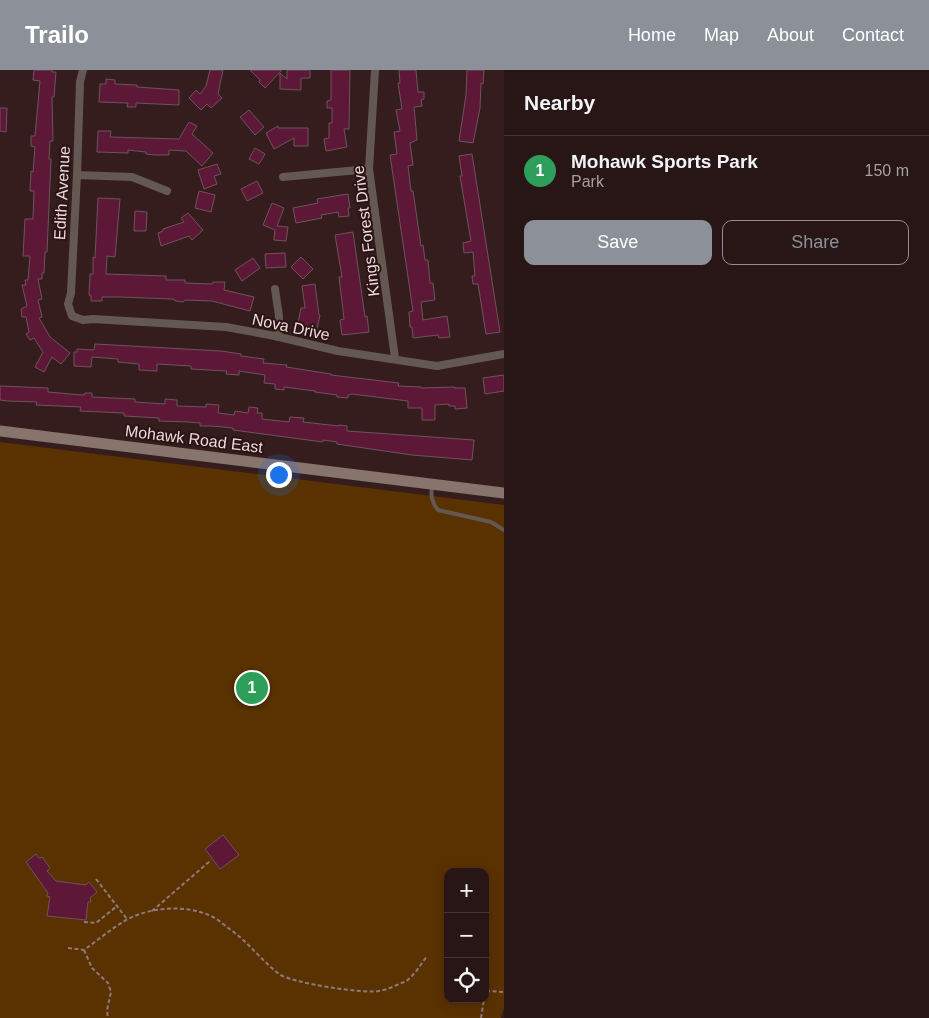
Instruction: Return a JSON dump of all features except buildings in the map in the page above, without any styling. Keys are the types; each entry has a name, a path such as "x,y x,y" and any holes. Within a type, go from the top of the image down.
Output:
{"main road":[{"name":"Mohawk Road East","path":"0,431 504,493"}],"street":[{"name":"Edith Avenue","path":"72,316 68,304 71,293 82,70"},
{"name":"Kings Forest Drive","path":"376,70 370,169 395,358"},
{"path":"283,177 370,169"},
{"path":"77,175 132,177 167,191"},
{"path":"275,289 279,316 278,337"},
{"name":"Nova Drive","path":"72,316 83,320 226,327 338,351 395,358 437,366 504,354"}],"lane":[{"path":"432,485 431,496 433,504 438,510 491,522 504,530"}],"path":[{"path":"152,911 210,861"},
{"path":"96,879 128,919"},
{"path":"84,922 96,923 117,906"},
{"path":"68,948 84,950 128,919 152,911 182,909 212,917 232,930 279,974 289,980 378,992 407,981 427,956"},
{"path":"84,950 92,968 108,983 111,992 107,1010 108,1018"},
{"path":"489,993 504,992"},
{"path":"481,1018 483,1003"}],"shaded area":[{"path":"0,442 504,505 504,1008 501,1018 0,1018"}],"place":[{"name":"Mohawk Sports Park","path":"252,688"}]}
